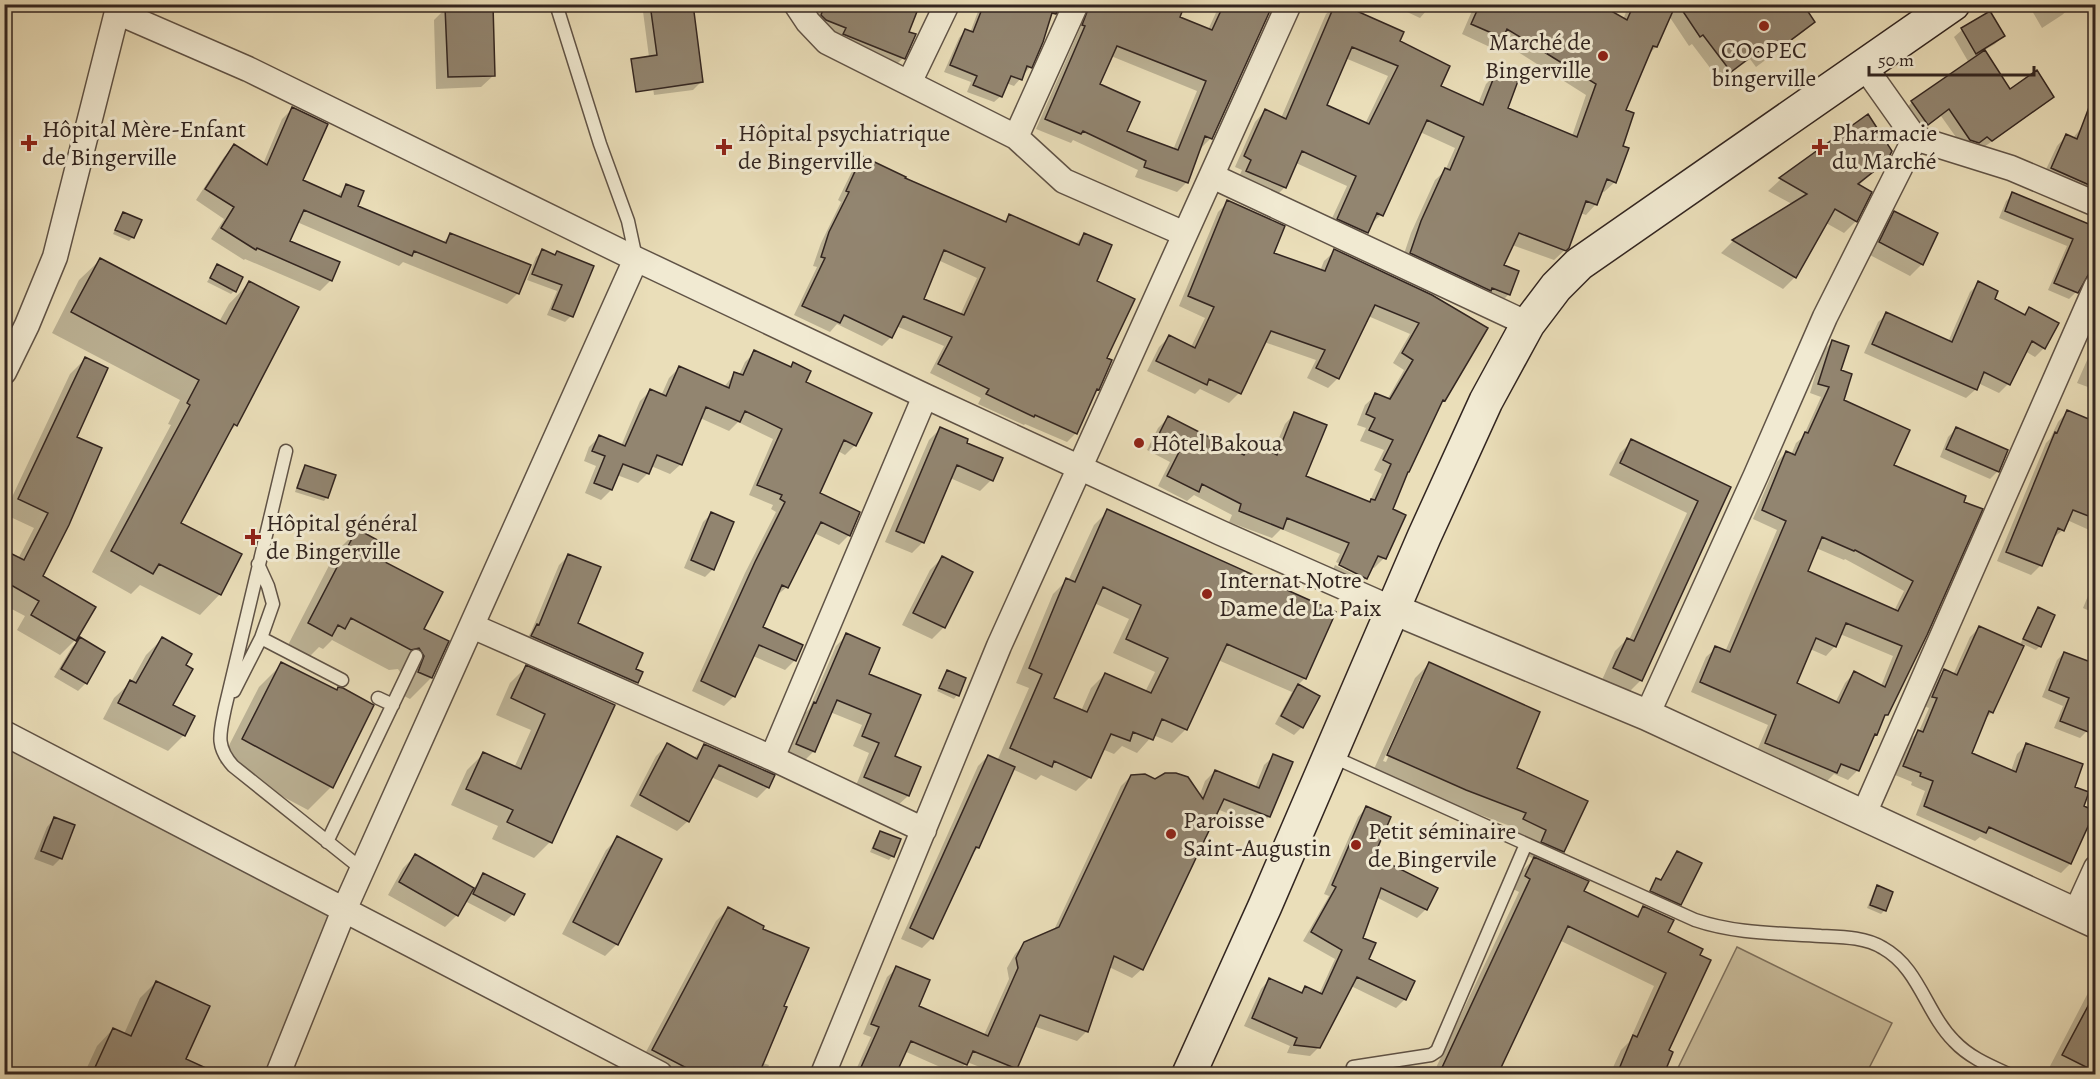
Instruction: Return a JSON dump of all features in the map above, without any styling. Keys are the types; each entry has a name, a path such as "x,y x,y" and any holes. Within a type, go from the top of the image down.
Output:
{"main road":[{"path":"1189,1074 1486,401 1528,324 1556,287 1579,264 1953,4"}],"street":[{"path":"796,4 808,22 827,42 1016,137 1064,181 1185,234"},
{"path":"909,83 947,4"},
{"path":"1016,137 1076,4"},
{"path":"823,1074 999,646 1289,4"},
{"path":"4,372 27,325 55,257 118,8 636,259 1080,469 1393,609 1647,715 2085,918 2096,868"},
{"path":"1864,66 1915,138 2010,168 2096,204"},
{"path":"1647,715 1825,317 1915,138"},
{"path":"1212,176 1528,324"},
{"path":"278,1074 344,910 636,259"},
{"path":"1863,816 2096,287"},
{"path":"772,758 925,396"},
{"path":"472,626 772,758 924,830"},
{"path":"4,733 660,1074"}],"lane":[{"path":"556,4 600,144 628,221 636,259"},
{"path":"286,451 219,736 225,758 233,766 363,870"},
{"path":"225,708 261,638 273,604 258,564"},
{"path":"261,638 342,680"},
{"path":"327,842 416,656"},
{"path":"378,698 393,705"},
{"path":"1330,756 1714,927 1845,937 1881,946 1898,957 1908,970 1952,1040 1967,1053 2008,1074"},
{"path":"1353,1066 1431,1055 1437,1051 1526,844"}],"shaded area":[{"path":"4,743 344,922 270,1074 5,1074"},
{"path":"1737,947 1892,1023 1866,1074 1675,1074"}],"building":[{"path":"650,4 693,4 703,82 636,92 631,59 657,55"},
{"path":"825,4 920,4 909,32 916,34 905,59 843,34 846,28 826,20 821,15"},
{"path":"984,4 1060,4 1056,14 1052,13 1032,68 1027,66 1022,80 1011,76 1002,97 973,85 977,76 950,65 965,29 973,32"},
{"path":"1090,4 1185,4 1180,17 1212,30 1224,4 1273,4 1212,139 1205,136 1188,183 1144,167 1146,161 1083,131 1081,134 1045,119 1085,26 1082,25","holes":["1117,46 1206,81 1178,150 1127,131 1140,102 1100,84"]},
{"path":"1335,4 1341,4 1404,32 1400,41 1450,66 1441,86 1483,105 1496,72 1518,81 1508,108 1577,137 1596,84 1507,29 1503,38 1471,24 1480,4 1599,4 1627,20 1634,4 1676,4 1657,47 1653,46 1626,110 1634,113 1623,146 1629,148 1616,183 1607,179 1597,205 1586,201 1566,251 1519,233 1504,265 1519,271 1510,295 1492,288 1491,291 1410,253 1421,221 1445,168 1450,170 1464,137 1427,120 1383,216 1377,213 1368,233 1337,219 1356,176 1302,151 1286,188 1246,171 1251,160 1244,156 1265,109 1286,119","holes":["1352,47 1398,66 1369,124 1327,105"]},
{"path":"1678,4 1803,4 1815,22 1767,58 1760,50 1731,72 1703,35 1700,37"},
{"path":"493,5 495,76 448,77 445,7"},
{"path":"1990,11 2005,36 1976,54 1961,28"},
{"path":"1985,50 2010,89 2037,70 2054,97 1992,141 1987,137 1979,143 1970,140 1949,109 1928,125 1911,101"},
{"path":"2094,94 2096,94 2096,188 2051,168 2066,134 2077,139"},
{"path":"292,107 328,124 303,180 341,197 346,184 364,191 358,206 446,243 450,233 531,265 519,294 414,251 412,256 304,210 290,241 340,262 332,281 257,248 256,250 221,228 234,207 205,189 234,144 267,165"},
{"path":"1868,114 1892,151 1887,161 1858,184 1872,192 1857,222 1835,209 1796,278 1732,240 1807,194 1779,178"},
{"path":"862,156 905,178 1006,222 1009,214 1079,245 1084,233 1112,245 1097,281 1135,299 1107,358 1112,360 1077,434 986,394 989,389 938,364 952,337 903,316 892,338 844,315 840,323 802,306 825,258 821,257 829,232 849,192 846,191","holes":["944,250 985,268 964,315 924,299"]},
{"path":"2012,192 2096,227 2096,261 2078,293 2054,283 2073,239 2005,211"},
{"path":"1227,200 1285,226 1274,253 1325,271 1334,249 1432,295 1488,328 1445,401 1443,400 1408,472 1393,509 1406,515 1386,559 1378,556 1367,579 1339,565 1349,543 1287,518 1283,529 1239,511 1241,504 1202,484 1199,492 1167,476 1179,452 1156,440 1168,416 1244,455 1251,442 1277,455 1294,412 1327,425 1306,476 1370,502 1371,499 1375,500 1391,464 1383,460 1393,440 1369,430 1375,418 1366,414 1375,393 1390,399 1413,360 1402,353 1419,323 1375,305 1339,379 1316,368 1325,350 1271,331 1241,394 1209,379 1207,385 1156,361 1169,335 1195,348 1214,307 1188,296"},
{"path":"1894,211 1938,233 1923,265 1879,242"},
{"path":"123,212 142,220 134,238 115,230"},
{"path":"542,249 555,255 557,251 594,266 573,317 552,309 562,285 532,274"},
{"path":"100,258 226,324 249,281 299,307 237,426 234,424 181,523 242,554 221,595 159,564 153,574 111,551 190,405 187,403 199,380 71,312"},
{"path":"217,264 243,277 236,292 210,278"},
{"path":"1978,281 1998,291 1995,299 2025,315 2029,307 2059,323 2045,349 2032,341 2010,385 1984,372 1977,390 1872,344 1886,312 1952,342"},
{"path":"1832,340 1849,346 1841,370 1852,374 1844,400 1910,430 1894,465 1966,496 1964,502 1983,509 1927,635 1888,715 1885,715 1877,735 1875,734 1859,771 1841,764 1837,773 1765,743 1776,715 1700,682 1715,646 1730,652 1786,521 1762,510 1786,451 1795,455 1829,387 1818,384","holes":["1822,537 1855,550 1913,581 1898,611 1808,571","1846,623 1902,646 1885,687 1854,671 1839,703 1797,683 1816,638 1836,647"]},
{"path":"754,350 791,367 793,362 811,371 806,382 872,413 856,446 844,440 820,493 860,512 850,536 821,522 788,588 782,585 763,627 803,645 796,661 759,645 735,697 701,681 785,502 780,499 782,495 757,485 782,429 745,411 740,422 706,407 682,465 657,455 649,474 623,464 612,490 594,483 605,456 592,451 599,435 625,446 650,389 666,396 679,366 729,388 734,372 743,375"},
{"path":"85,357 108,368 77,437 102,448 69,525 43,576 96,607 76,641 31,615 39,601 4,581 4,550 24,560 48,513 18,499"},
{"path":"2067,410 2096,422 2096,519 2073,510 2064,531 2058,528 2042,566 2006,552 2055,432 2057,433"},
{"path":"940,427 968,439 967,443 1003,458 993,481 957,465 924,543 896,531"},
{"path":"1956,427 2008,450 1999,472 1946,449"},
{"path":"1631,439 1731,487 1642,681 1613,668 1627,638 1634,641 1698,501 1620,463"},
{"path":"305,465 336,475 328,498 297,488"},
{"path":"1107,509 1336,612 1306,679 1227,644 1187,730 1162,719 1153,740 1133,732 1130,741 1111,734 1091,778 1054,761 1052,767 1010,748 1042,674 1029,668 1066,578 1075,582","holes":["1103,587 1141,605 1126,639 1168,658 1151,693 1105,673 1087,712 1054,698"]},
{"path":"711,512 734,522 714,570 691,560"},
{"path":"357,529 383,543 377,555 382,557 381,560 443,592 424,629 449,641 432,678 418,672 424,656 419,648 411,650 351,618 345,629 338,625 332,636 308,623"},
{"path":"568,554 601,567 578,623 643,653 636,669 643,672 638,683 531,636 537,624 539,625"},
{"path":"942,556 973,572 945,628 913,613"},
{"path":"2038,607 2055,615 2041,647 2023,639"},
{"path":"1979,626 2024,646 1993,713 1989,711 1972,753 2016,772 2026,743 2083,764 2075,787 2089,792 2084,806 2095,811 2071,864 1989,827 1986,833 1924,806 1933,781 1903,766 1918,730 1923,732 1937,698 1932,697 1944,669 1957,675"},
{"path":"846,633 880,648 869,674 921,695 895,756 921,767 909,796 864,777 879,743 862,736 871,714 837,700 815,752 796,744"},
{"path":"80,637 105,652 87,684 61,669"},
{"path":"162,637 192,654 186,665 193,669 173,705 195,716 185,736 118,703 130,680 136,683"},
{"path":"2064,652 2096,664 2096,735 2060,721 2069,698 2049,690"},
{"path":"281,662 337,690 338,687 343,688 374,705 333,788 242,739"},
{"path":"1429,662 1540,712 1517,768 1588,801 1564,852 1541,842 1546,830 1523,819 1526,813 1466,790 1387,755"},
{"path":"526,665 615,705 552,843 507,822 513,810 466,789 483,752 521,769 545,714 511,698"},
{"path":"947,670 966,678 959,696 939,688"},
{"path":"1298,684 1320,696 1303,728 1281,716"},
{"path":"667,743 697,759 704,744 775,775 769,788 719,765 689,822 640,795"},
{"path":"1273,754 1293,762 1270,817 1224,799 1143,970 1114,956 1088,1032 1040,1015 1017,1069 973,1051 967,1065 911,1041 896,1074 858,1074 879,1027 871,1024 896,966 930,980 919,1006 988,1036 1018,968 1016,958 1024,942 1059,927 1131,775 1145,774 1155,779 1165,773 1176,773 1188,777 1203,799 1215,770 1259,788"},
{"path":"988,755 1015,767 979,848 976,847 933,939 910,928"},
{"path":"1366,806 1391,817 1374,856 1438,888 1427,910 1381,888 1363,938 1376,943 1369,959 1415,981 1406,1000 1357,977 1320,1048 1294,1045 1297,1038 1252,1018 1269,978 1302,993 1305,986 1322,994 1342,950 1311,932 1336,887 1332,885"},
{"path":"54,817 75,825 62,859 41,851"},
{"path":"880,831 901,839 894,857 873,848"},
{"path":"617,836 662,859 618,945 573,922"},
{"path":"1677,851 1702,863 1681,905 1650,891 1656,878 1661,880"},
{"path":"415,854 474,888 458,916 399,882"},
{"path":"1534,857 1589,881 1584,891 1638,917 1643,906 1674,920 1668,932 1703,949 1700,955 1711,960 1669,1050 1673,1052 1664,1074 1617,1074 1633,1035 1637,1037 1666,973 1568,926 1498,1074 1439,1074 1530,879 1525,876"},
{"path":"483,873 525,894 514,915 473,894"},
{"path":"1877,885 1893,892 1886,911 1870,905"},
{"path":"728,907 764,926 763,929 809,948 784,1006 787,1007 759,1074 698,1074 652,1050"},
{"path":"156,981 210,1006 186,1059 219,1074 92,1074 113,1028 131,1036"},
{"path":"2096,991 2096,1072 2062,1055"}],"place":[{"name":"CO0PEC bingerville","path":"1764,26"},
{"name":"Marché de Bingerville","path":"1603,56"},
{"name":"Hôpital Mère-Enfant de Bingerville","path":"29,143"},
{"name":"Hôpital psychiatrique de Bingerville","path":"724,147"},
{"name":"Pharmacie du Marché","path":"1820,147"},
{"name":"Hôtel Bakoua","path":"1139,443"},
{"name":"Hôpital général de Bingerville","path":"253,537"},
{"name":"Internat Notre Dame de La Paix","path":"1207,594"},
{"name":"Paroisse Saint-Augustin","path":"1171,834"},
{"name":"Petit séminaire de Bingervile","path":"1356,845"}]}
